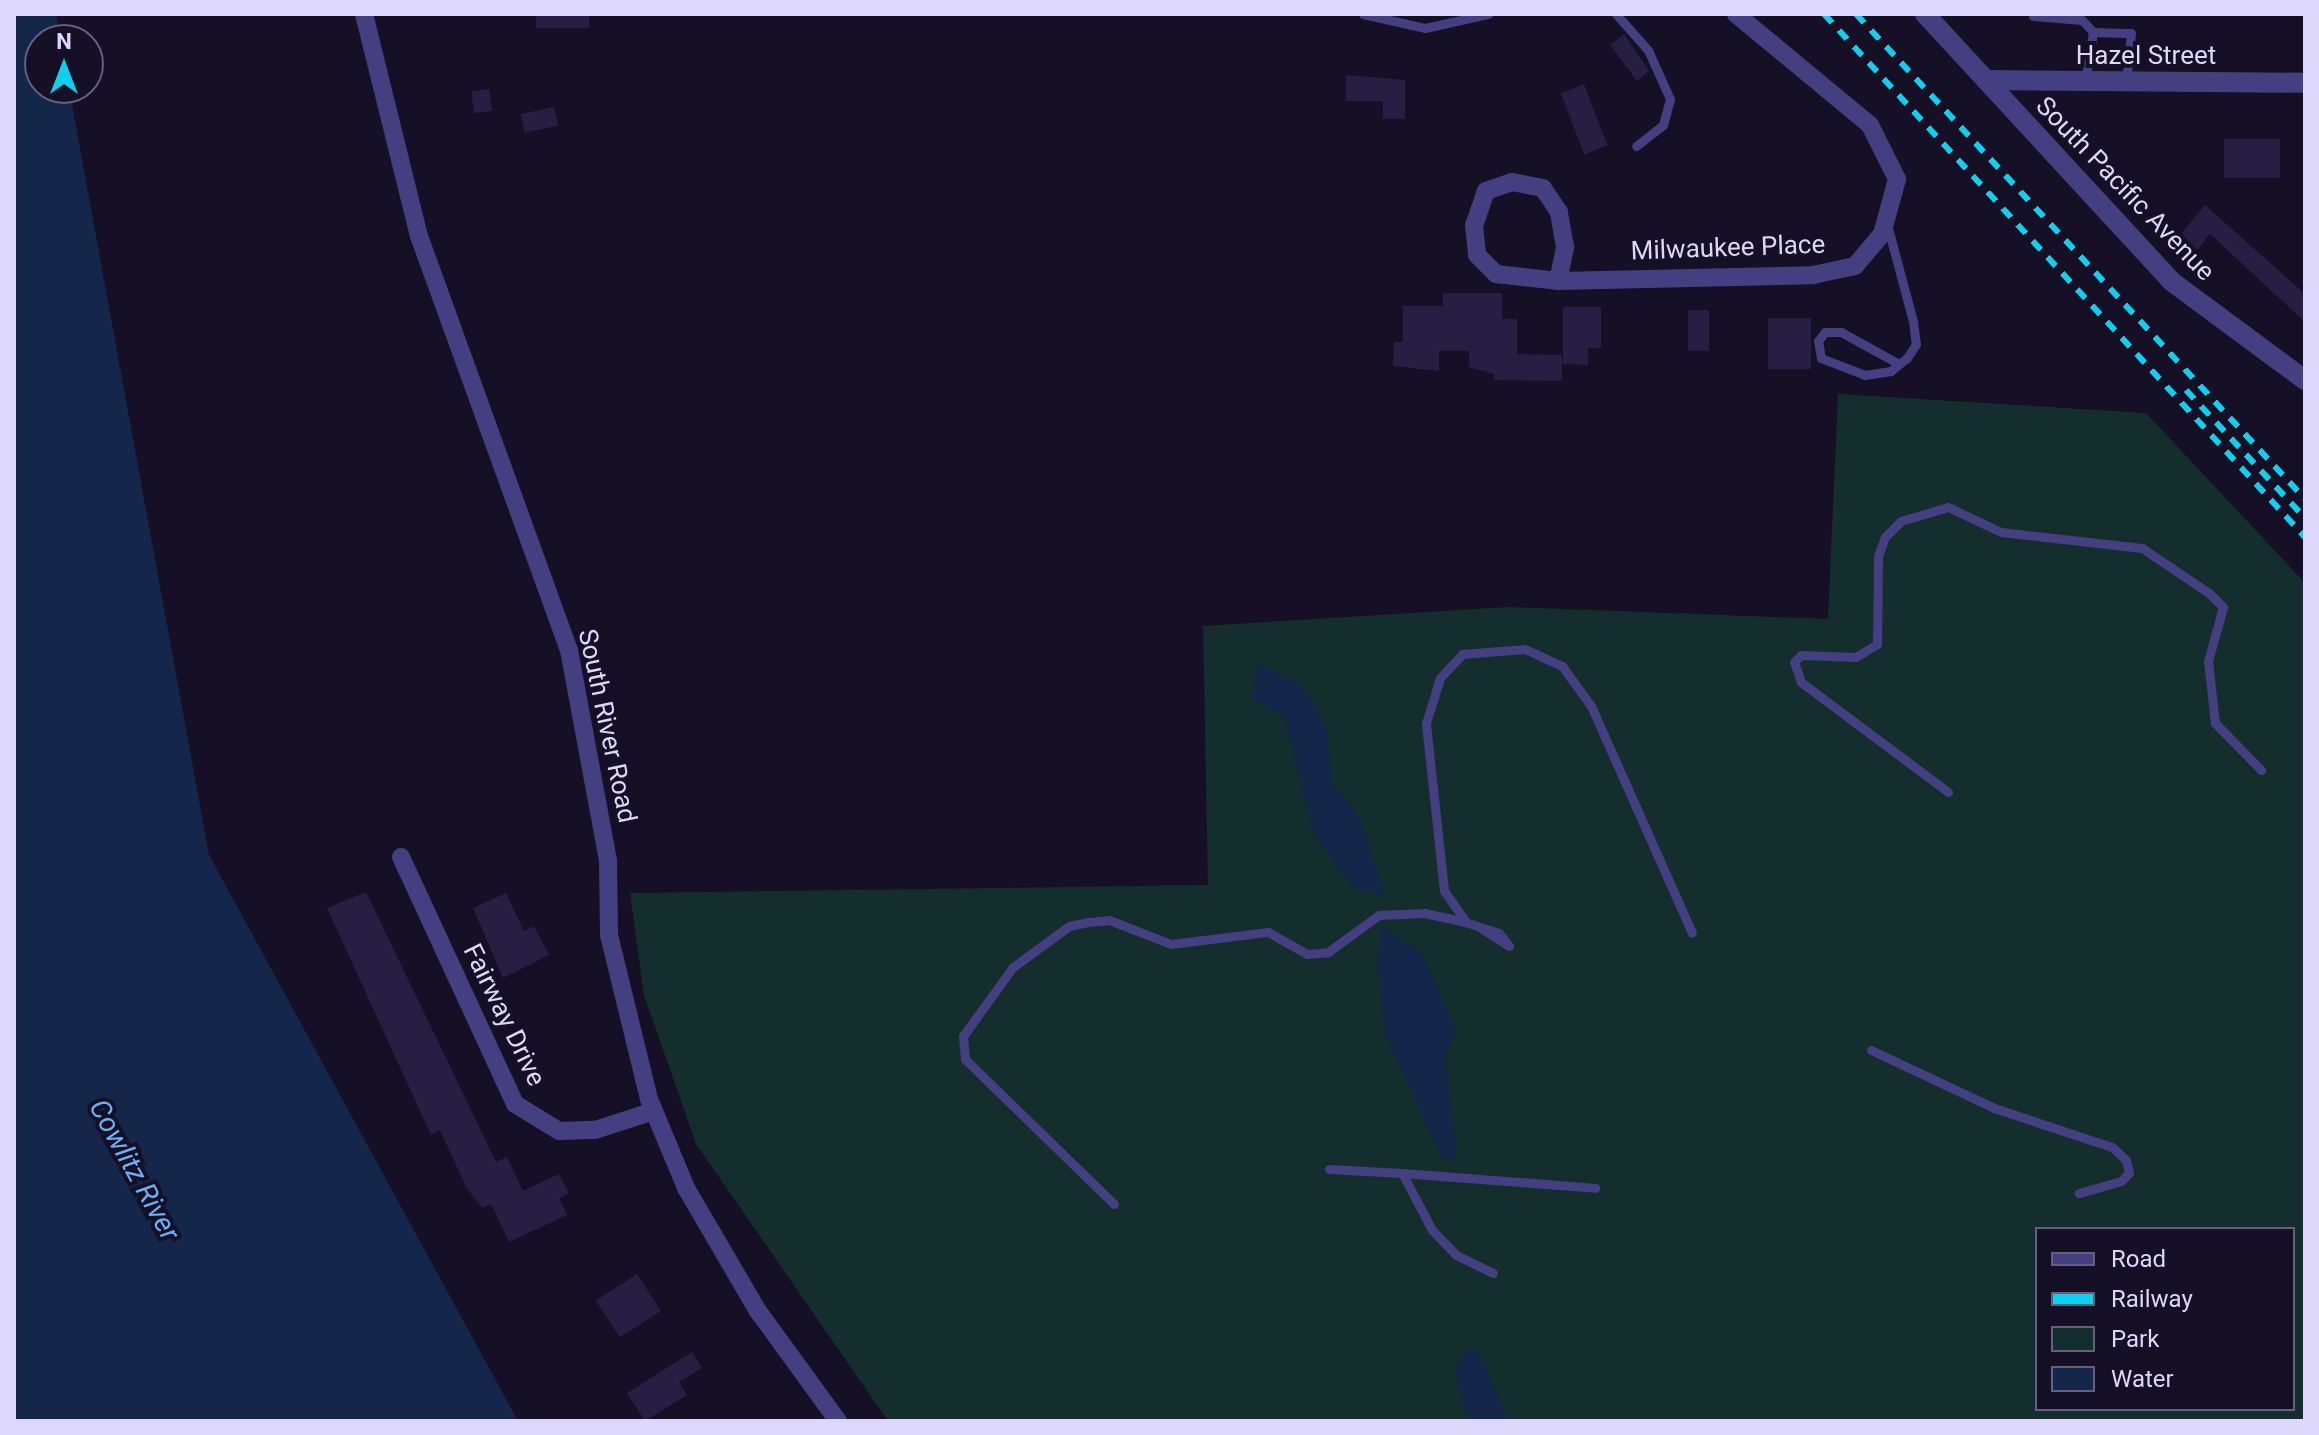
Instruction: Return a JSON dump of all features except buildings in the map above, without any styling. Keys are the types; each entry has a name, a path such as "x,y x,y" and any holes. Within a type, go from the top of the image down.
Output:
{"street":[{"name":"South River Road","path":"364,14 419,236 569,650 608,861 609,935 621,1004 654,1111 686,1188 758,1311 838,1421"},
{"name":"Milwaukee Place","path":"1558,281 1813,275 1855,266 1887,217 1897,179 1870,125 1736,14"},
{"name":"South Pacific Avenue","path":"1925,14 2171,281 2305,380"},
{"name":"Hazel Street","path":"1986,80 2305,83"},
{"path":"1512,182 1543,188 1559,212 1565,247 1558,281 1496,274 1477,255 1474,225 1486,191 1512,182"},
{"name":"Fairway Drive","path":"401,857 515,1104 559,1131 595,1130 654,1111"}],"lane":[{"path":"1363,14 1425,28 1488,14"},
{"path":"1616,14 1648,50 1670,99 1663,125 1636,146"},
{"path":"2033,16 2082,20 2093,32 2131,33 2126,82"},
{"path":"2085,81 2093,32"},
{"path":"1887,217 1916,344 1899,364 1865,375 1835,368 1821,358 1818,341 1825,332 1841,332 1899,364"},
{"path":"1948,792 1801,682 1794,662 1801,655 1856,657 1877,644 1885,537 1901,521 1948,507 2001,532 2142,548 2209,593 2223,607 2208,661 2215,723 2261,770"},
{"path":"1466,922 1441,873 1439,789 1426,723 1440,678 1462,654 1525,649 1562,666 1591,706 1692,933"},
{"path":"1114,1204 965,1059 963,1036 1013,967 1069,926 1109,920 1171,944 1268,932 1307,954 1328,952 1379,915 1424,913 1466,922 1482,929"},
{"path":"1871,1050 1994,1108 2112,1147 2126,1160 2129,1173 2121,1181 2079,1193"},
{"path":"1329,1169 1595,1188"},
{"path":"1402,1173 1432,1230 1456,1255 1493,1273"}],"green space":[{"path":"1838,394 2146,413 2305,583 2305,1421 888,1421 696,1144 644,995 630,893 1208,885 1203,626 1509,607 1828,619"}],"water":[{"name":"Cowlitz River","path":"14,14 56,14 58,24 24,24 24,104 72,104 209,855 518,1421 14,1421"},
{"path":"1259,664 1298,683 1312,699 1328,732 1332,784 1359,816 1385,895 1352,887 1313,833 1284,716 1250,697"},
{"path":"1382,927 1421,953 1453,1021 1456,1035 1445,1053 1457,1158 1446,1160 1437,1148 1385,1033 1377,961"},
{"path":"1467,1348 1476,1349 1508,1421 1468,1421 1455,1371"}],"railway":[{"path":"1824,14 2305,537"},
{"path":"1856,14 2305,499"},
{"path":"2186,390 2305,518"}]}
